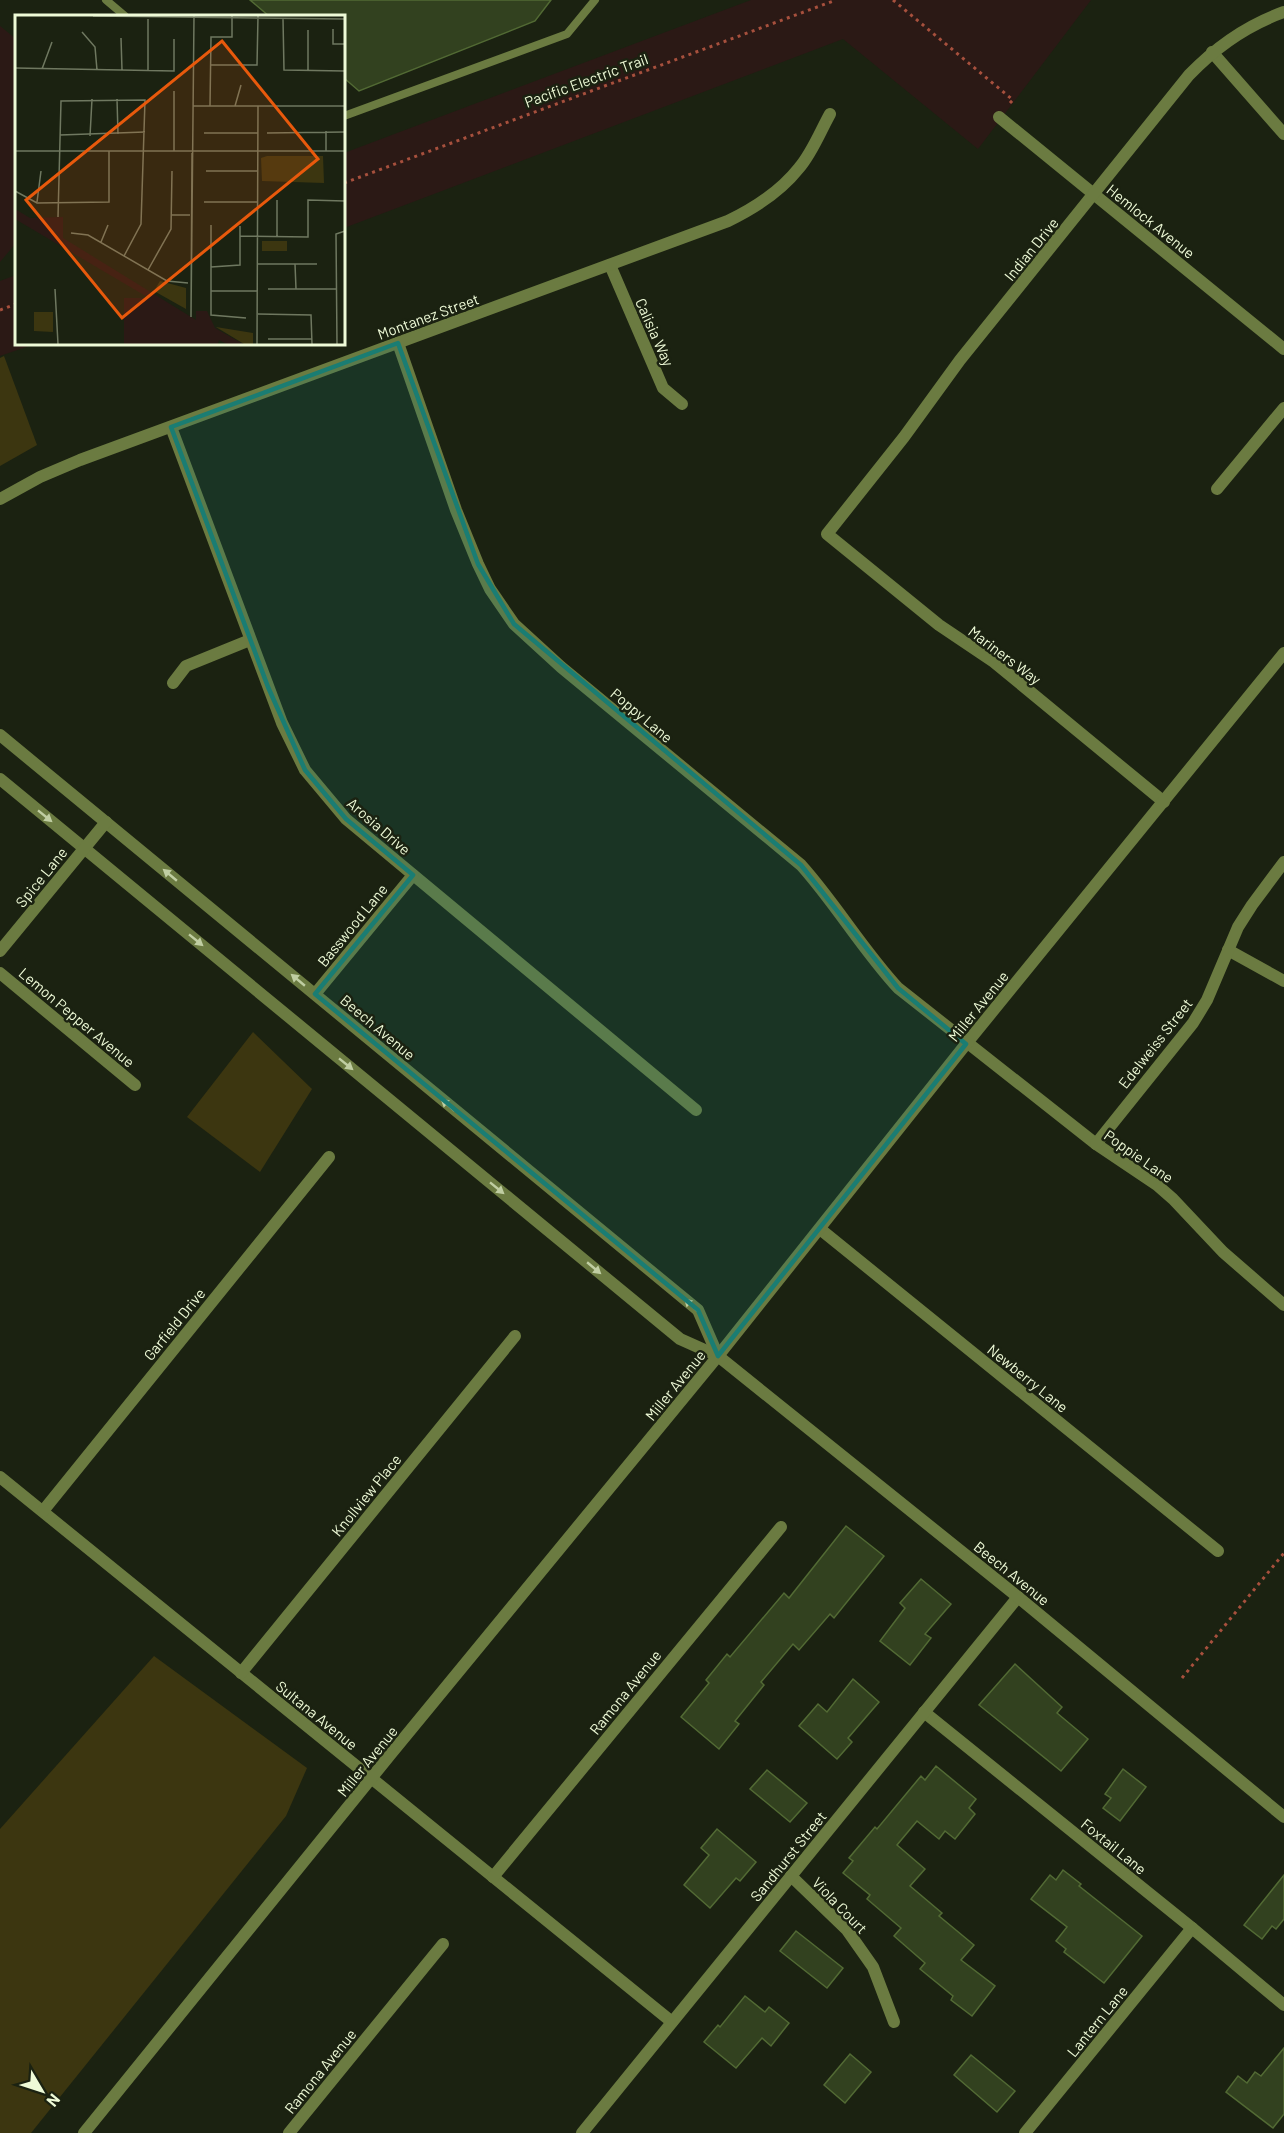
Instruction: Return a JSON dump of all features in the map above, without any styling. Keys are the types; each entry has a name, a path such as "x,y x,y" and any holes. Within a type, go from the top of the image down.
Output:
{"street":[{"name":"Indian Drive","path":"826,534 904,437 960,360 1189,75 1212,52 1246,29 1284,12"},
{"path":"1212,52 1284,134"},
{"name":"Montanez Street","path":"0,498 60,469 728,221 772,196 800,167 830,114"},
{"name":"Hemlock Avenue","path":"999,117 1284,349"},
{"name":"Calisia Way","path":"610,265 663,388 682,404"},
{"name":"Poppy Lane","path":"398,343 456,510 478,564 490,589 513,624 561,667 801,866 820,886 876,964 898,988 966,1044"},
{"path":"1217,489 1284,408"},
{"name":"Arosia Drive","path":"171,427 282,723 305,770 346,819 696,1110"},
{"name":"Mariners Way","path":"826,534 939,625 994,662 1164,802"},
{"path":"173,683 186,666 250,640"},
{"name":"Miller Avenue","path":"84,2133 718,1356 966,1044 1284,653"},
{"name":"Beech Avenue","path":"0,735 698,1310 718,1356"},
{"name":"Beech Avenue","path":"0,779 680,1339 718,1356 1018,1598 1284,1817"},
{"name":"Spice Lane","path":"0,951 106,822"},
{"name":"Edelweiss Street","path":"1096,1144 1193,1023 1207,1000 1228,950 1252,905 1284,862"},
{"name":"Basswood Lane","path":"315,994 413,874"},
{"path":"1228,950 1284,981"},
{"name":"Lemon Pepper Avenue","path":"0,973 135,1085"},
{"name":"Poppie Lane","path":"966,1044 1096,1144 1173,1198 1222,1252 1284,1305"},
{"name":"Garfield Drive","path":"43,1511 329,1157"},
{"name":"Newberry Lane","path":"820,1229 1218,1551"},
{"name":"Knollview Place","path":"241,1673 515,1336"},
{"name":"Sultana Avenue","path":"0,1477 672,2022"},
{"name":"Ramona Avenue","path":"493,1877 781,1527"},
{"name":"Sandhurst Street","path":"582,2133 1018,1598"},
{"name":"Foxtail Lane","path":"924,1712 1284,2005"},
{"name":"Viola Court","path":"791,1876 847,1930 873,1967 894,2022"},
{"name":"Lantern Lane","path":"1025,2133 1192,1928"},
{"name":"Ramona Avenue","path":"289,2133 443,1944"}],"lane":[{"path":"106,0 124,15"},
{"path":"345,116 567,34 595,0"}],"path":[{"name":"Pacific Electric Trail","path":"345,183 836,0"},
{"path":"893,0 1013,100 999,117"},
{"path":"0,310 15,304"},
{"path":"1182,1678 1284,1553"}],"highlighted area":[{"path":"398,343 478,564 514,624 801,865 898,988 966,1044 718,1356 698,1310 315,994 413,875 346,819 305,770 268,687 171,427"}],"shaded area":[{"path":"751,0 1091,0 978,149 843,39 345,228 345,153"},
{"path":"0,26 15,38 15,244 0,262"},
{"path":"15,275 15,345 32,345 0,356 0,281"},
{"path":"4,356 37,445 0,466 0,358"},
{"path":"253,1032 312,1089 260,1172 187,1117"},
{"path":"154,1656 307,1768 286,1816 31,2133 0,2133 0,1829"}],"building":[{"path":"250,0 551,0 535,21 359,91 345,79 345,15 268,15"},
{"path":"846,1526 884,1556 834,1618 830,1614 799,1650 793,1644 761,1682 764,1685 735,1721 739,1724 719,1749 681,1717 709,1683 706,1680 727,1654 730,1657 784,1593 789,1598"},
{"path":"921,1579 951,1604 925,1634 931,1638 910,1665 880,1641 905,1608 900,1603"},
{"path":"1015,1664 1062,1707 1057,1713 1088,1739 1061,1771 979,1705"},
{"path":"853,1679 879,1702 848,1738 852,1742 837,1759 799,1726 818,1704 827,1712"},
{"path":"936,1766 976,1799 969,1808 975,1814 955,1839 945,1831 939,1839 917,1821 897,1845 925,1869 910,1886 942,1913 939,1916 974,1945 961,1960 995,1986 972,2016 951,2000 953,1996 920,1969 925,1963 894,1936 901,1928 867,1899 870,1895 843,1873 853,1861 849,1858 875,1827 877,1829 921,1776 925,1780"},
{"path":"1123,1769 1146,1787 1120,1821 1103,1808 1111,1798 1105,1794"},
{"path":"767,1770 807,1803 790,1822 750,1789"},
{"path":"717,1829 756,1862 740,1881 736,1878 710,1908 684,1885 709,1855 701,1848"},
{"path":"1063,1870 1081,1884 1079,1886 1142,1936 1104,1983 1064,1952 1066,1949 1056,1941 1067,1927 1031,1899 1050,1875 1056,1880"},
{"path":"1284,1875 1284,1919 1276,1929 1272,1926 1262,1939 1244,1925"},
{"path":"796,1931 843,1968 827,1988 780,1951"},
{"path":"745,1996 765,2012 769,2007 789,2023 771,2046 762,2038 736,2068 704,2042 718,2025 720,2027"},
{"path":"1284,2048 1284,2114 1273,2128 1226,2092 1238,2076 1247,2083 1255,2072 1261,2076"},
{"path":"850,2054 871,2072 845,2103 824,2085"},
{"path":"971,2055 1015,2091 997,2112 954,2075"}]}
